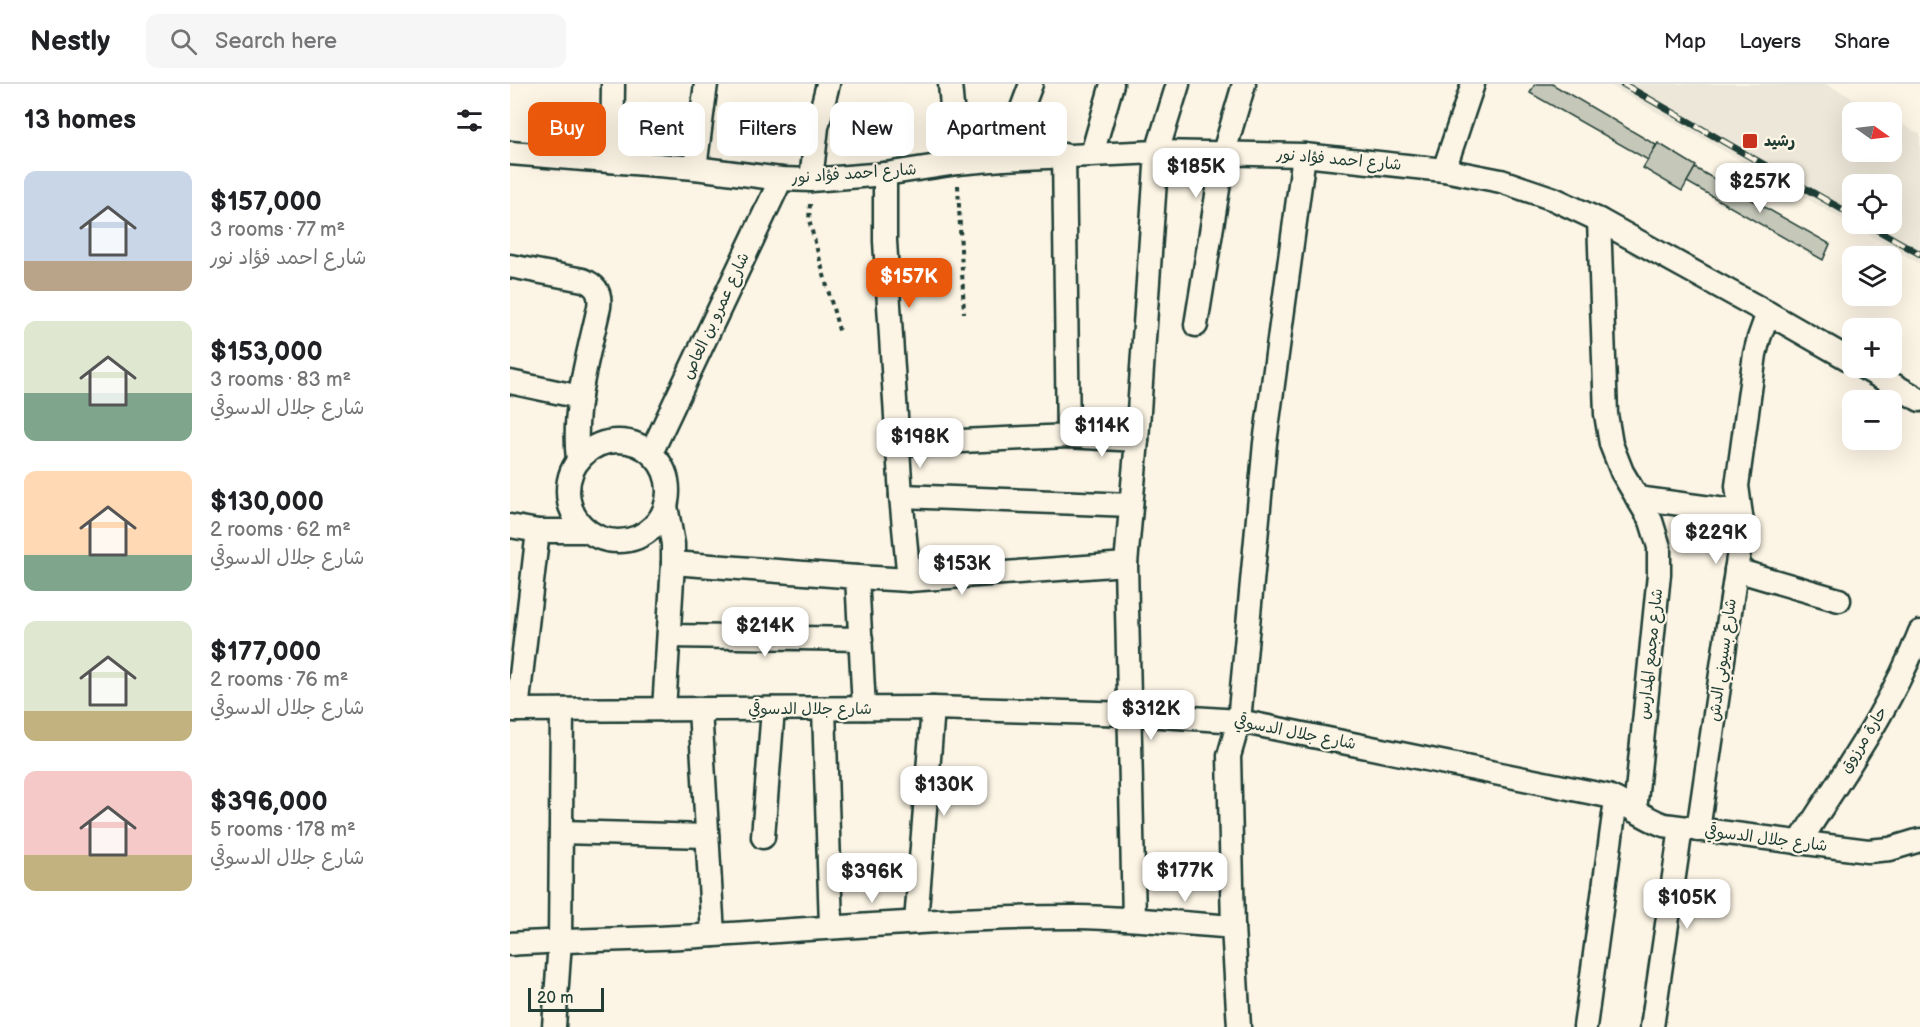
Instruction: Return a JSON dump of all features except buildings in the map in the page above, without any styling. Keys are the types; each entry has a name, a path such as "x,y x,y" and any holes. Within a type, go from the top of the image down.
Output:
{"street":[{"path":"612,161 613,84"},
{"path":"695,168 706,84"},
{"path":"811,180 817,127 828,84"},
{"path":"950,84 957,163"},
{"path":"1003,159 1031,84"},
{"path":"1092,154 1112,84"},
{"path":"1134,919 1126,564 1157,152 1178,84"},
{"path":"1196,325 1224,152 1244,84"},
{"path":"1444,170 1473,84"},
{"name":"شارع احمد فؤاد نور","path":"1067,155 1224,152 1304,155 1444,170 1511,184 1554,199 1599,220 1842,355"},
{"name":"شارع احمد فؤاد نور","path":"510,153 811,180 885,174 957,163 1049,156"},
{"path":"1239,1027 1233,927 1228,756 1239,721 1265,443 1304,155"},
{"path":"1064,156 1068,436"},
{"path":"885,174 885,241 901,496 909,580"},
{"name":"شارع عمرو بن العاص","path":"651,453 781,179"},
{"name":"شارع مجمع المدارس","path":"1585,1027 1625,805 1659,574 1659,547 1651,521 1622,472 1611,444 1606,414 1599,220"},
{"path":"510,266 583,280 591,283 600,298 580,397 576,439 578,460"},
{"name":"شارع بسيوني الدش","path":"1652,1027 1736,570 1742,523 1737,486 1755,354 1768,313"},
{"path":"1882,378 1920,400"},
{"path":"510,382 580,397"},
{"path":"898,444 1068,436 1137,440"},
{"path":"613,441 627,441 651,453 661,464 668,492 666,506 660,519 651,530 631,540 611,542 597,538 586,531 570,510 567,497 571,471 578,460 588,450 613,441"},
{"path":"901,496 1131,506"},
{"path":"1636,498 1740,512"},
{"path":"664,710 673,563 673,544 666,506"},
{"path":"510,526 538,531 586,531"},
{"path":"513,710 538,531"},
{"path":"673,563 909,580 1126,564"},
{"path":"1736,570 1839,600"},
{"path":"857,577 864,708"},
{"name":"حارة مرزوق","path":"1799,843 1884,708 1920,632"},
{"path":"669,636 861,639"},
{"path":"824,708 831,926"},
{"path":"916,922 933,708"},
{"name":"شارع جلال الدسوقي","path":"513,710 933,708 1130,714 1239,721 1608,796 1649,820 1664,825 1868,851 1890,849 1920,840"},
{"path":"700,709 714,935"},
{"path":"763,837 772,709"},
{"path":"554,1027 560,941 562,710"},
{"path":"561,832 707,836"},
{"path":"510,944 714,935 831,926 1077,917 1233,927"}],"path":[{"path":"957,163 964,313"},
{"path":"811,180 809,220 840,334"}],"shaded area":[{"path":"1608,84 1826,84 1860,102 1842,102 1842,162 1902,162 1902,124 1920,134 1920,264 1902,254 1902,246 1889,246 1868,234 1902,234 1902,174 1842,174 1842,219"}],"railway":[{"path":"1623,84 1842,209"},
{"path":"1885,234 1920,254"}],"place":[{"name":"رشيد","path":"1750,141"}]}
